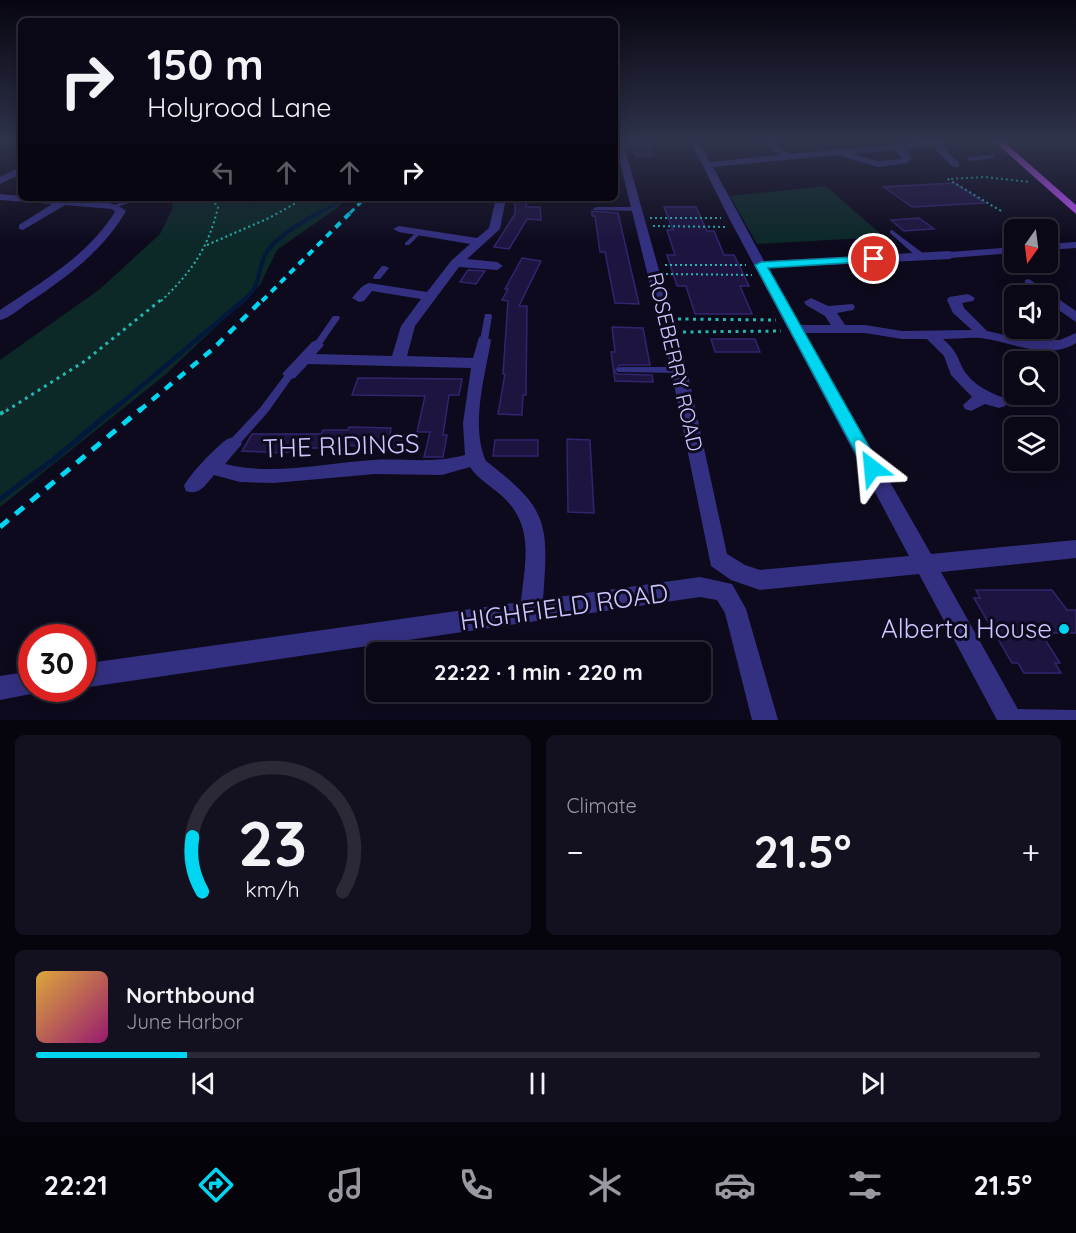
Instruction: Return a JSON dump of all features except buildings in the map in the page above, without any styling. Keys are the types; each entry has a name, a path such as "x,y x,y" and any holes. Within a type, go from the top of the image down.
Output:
{"main road":[{"path":"1037,176 1076,211"}],"street":[{"name":"ROSEBERRY ROAD","path":"628,176 679,370 718,559 731,582 735,609 765,720"},
{"path":"711,176 1011,718"},
{"path":"0,197 18,198"},
{"path":"23,227 65,201"},
{"path":"0,316 75,264 110,232 121,211 114,206 81,201"},
{"path":"398,362 408,326 458,261 494,229 500,201"},
{"path":"399,228 422,228 479,242"},
{"path":"1058,246 1076,245"},
{"path":"763,270 1004,251"},
{"path":"458,261 497,266"},
{"path":"359,298 377,277 431,297"},
{"path":"968,298 954,300 958,310 980,330 981,334"},
{"path":"811,302 830,313 841,329"},
{"path":"1058,303 1076,318"},
{"path":"830,313 833,309 848,308"},
{"path":"794,327 864,329 902,335 981,334 1023,344 1069,341 1076,355"},
{"path":"931,335 951,354 956,371 984,402"},
{"path":"484,340 470,440 474,459 525,507 531,520 535,545 531,612"},
{"path":"290,374 306,359 316,345"},
{"path":"306,359 480,363"},
{"path":"193,486 232,444"},
{"name":"THE RIDINGS","path":"210,467 240,475 274,476 375,467 442,468 474,459"},
{"name":"HIGHFIELD ROAD","path":"96,674 731,582 1076,549"},
{"path":"0,688 18,685"}],"lane":[{"path":"114,206 130,201"},
{"path":"596,209 639,218"},
{"path":"407,244 422,228"},
{"path":"892,232 921,256"},
{"path":"484,340 488,316"},
{"path":"316,345 336,318"},
{"path":"621,370 679,370"},
{"path":"232,444 264,410 290,374"},
{"path":"1011,718 1076,718"}],"path":[{"path":"1001,211 948,178 985,177 1047,184"},
{"path":"958,185 966,185"},
{"path":"0,414 105,346 169,292 207,245 218,207 213,201"},
{"path":"207,245 269,218 300,201"},
{"path":"639,218 736,223"},
{"path":"639,218 736,223"},
{"path":"653,269 763,270"},
{"path":"653,269 763,270"},
{"path":"667,325 794,327"},
{"path":"667,325 794,327"}],"green space":[{"path":"826,186 884,237 757,244 730,196"},
{"path":"171,201 343,201 337,208 277,250 260,285 165,375 0,507 0,360 100,289 160,234 173,208"}],"waterway":[{"path":"319,213 341,201"},
{"path":"245,299 256,285 265,255 275,242 322,211"},
{"path":"112,411 245,299"},
{"path":"0,499 54,459 114,409"}],"railway":[{"path":"262,301 362,201"},
{"path":"139,411 214,348 263,299"},
{"path":"0,527 141,409"}],"place":[{"name":"Alberta House","path":"1064,629"}],"route":[{"path":"872,468 761,265 874,259"}]}
